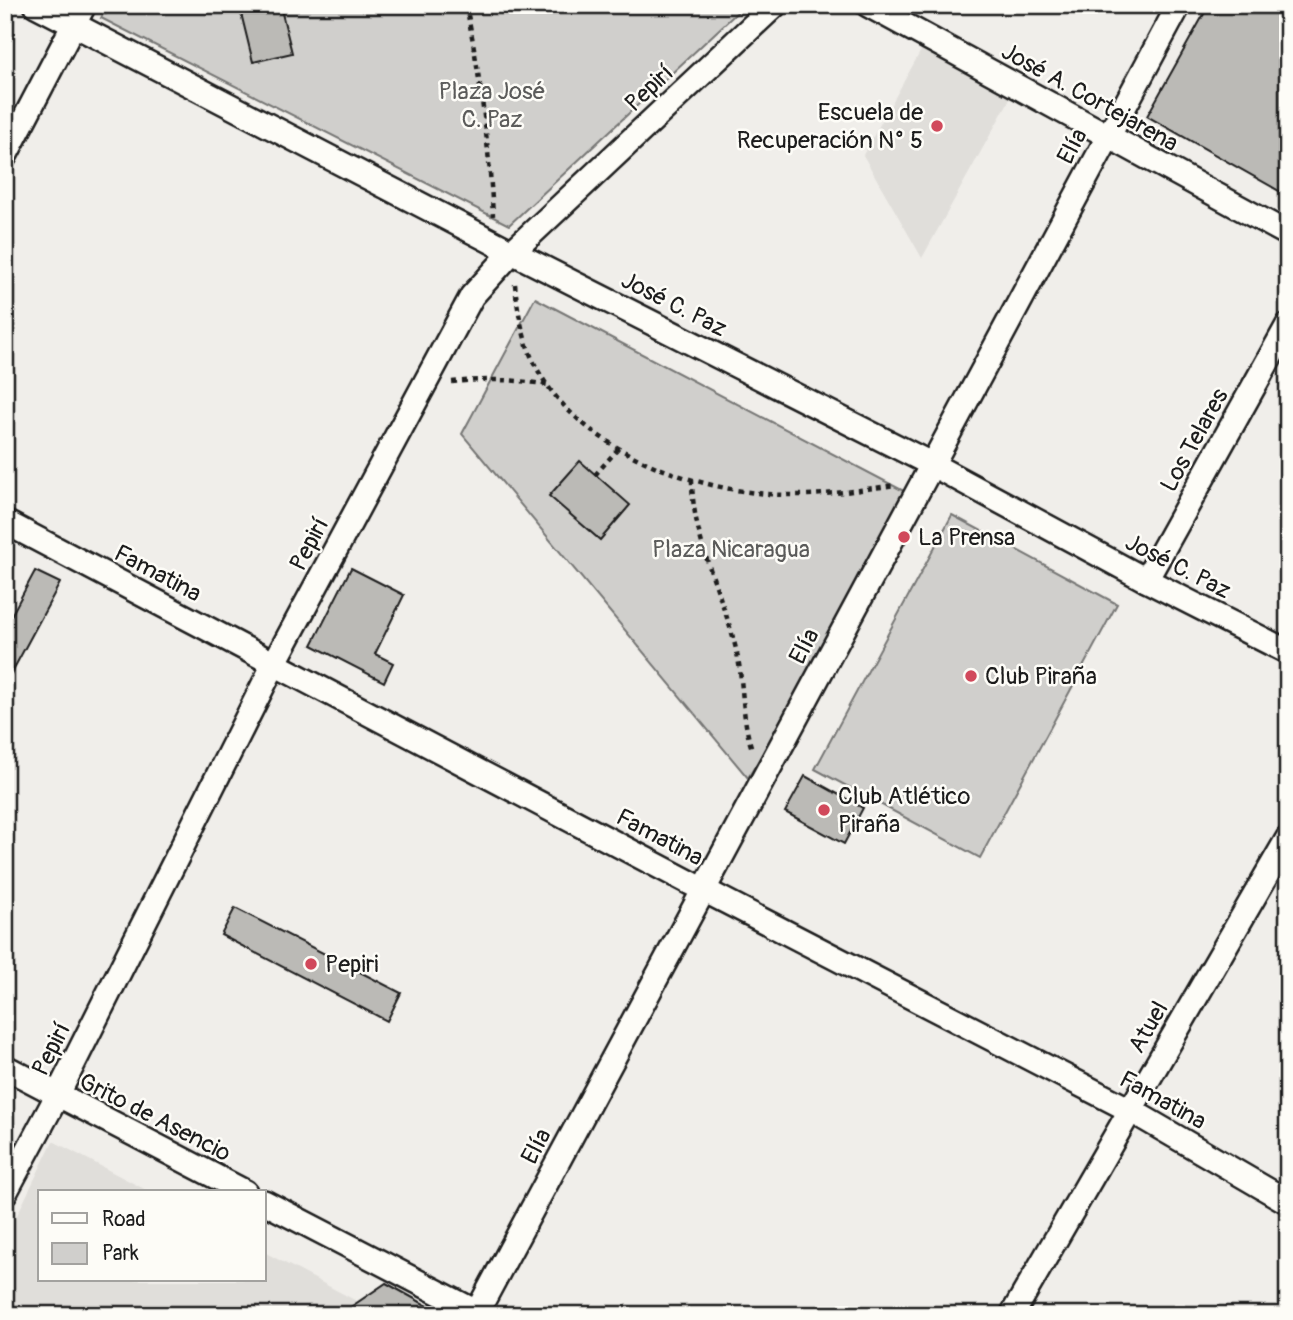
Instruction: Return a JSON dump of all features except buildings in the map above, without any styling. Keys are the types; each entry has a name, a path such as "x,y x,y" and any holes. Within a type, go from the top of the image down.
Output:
{"street":[{"name":"José C. Paz","path":"36,5 80,15 503,247 927,473 1288,652"},
{"name":"Pepirí","path":"5,1193 57,1096 274,664 472,296 503,247 775,5"},
{"name":"José A. Cortejarena","path":"868,5 1288,234"},
{"name":"Elía","path":"480,1313 702,889 1178,5"},
{"path":"5,156 80,15"},
{"name":"Los Telares","path":"1146,580 1288,325"},
{"name":"Famatina","path":"5,523 1130,1110 1288,1202"},
{"name":"Atuel","path":"1012,1315 1288,838"},
{"name":"Grito de Asencio","path":"5,1067 241,1190"},
{"path":"266,1203 480,1313"}],"path":[{"path":"466,5 503,247 517,307 531,356 548,385 573,415 618,449 668,471 721,488 789,495 839,492 927,473"},
{"path":"421,389 440,383 483,380 525,381 548,385"},
{"path":"596,475 618,449"},
{"path":"692,479 692,503 700,540 734,638 750,742 762,779"}],"shaded area":[{"name":"Escuela de Recuperación N° 5","path":"923,47 1011,97 922,258 863,155"},
{"path":"53,1141 146,1190 38,1190 38,1282 266,1282 266,1253 383,1315 5,1315 5,1240"}],"green space":[{"name":"Plaza José C. Paz","path":"108,5 745,5 509,225 101,18"},
{"name":"Plaza Nicaragua","path":"535,298 917,498 748,778 462,434"},
{"name":"Club Piraña","path":"952,515 1117,604 980,858 815,769"}],"place":[{"name":"Escuela de Recuperación N° 5","path":"937,126"},
{"name":"La Prensa","path":"904,537"},
{"name":"Club Piraña","path":"971,676"},
{"name":"Club Atlético Piraña","path":"824,810"},
{"name":"Pepiri","path":"311,964"}]}
